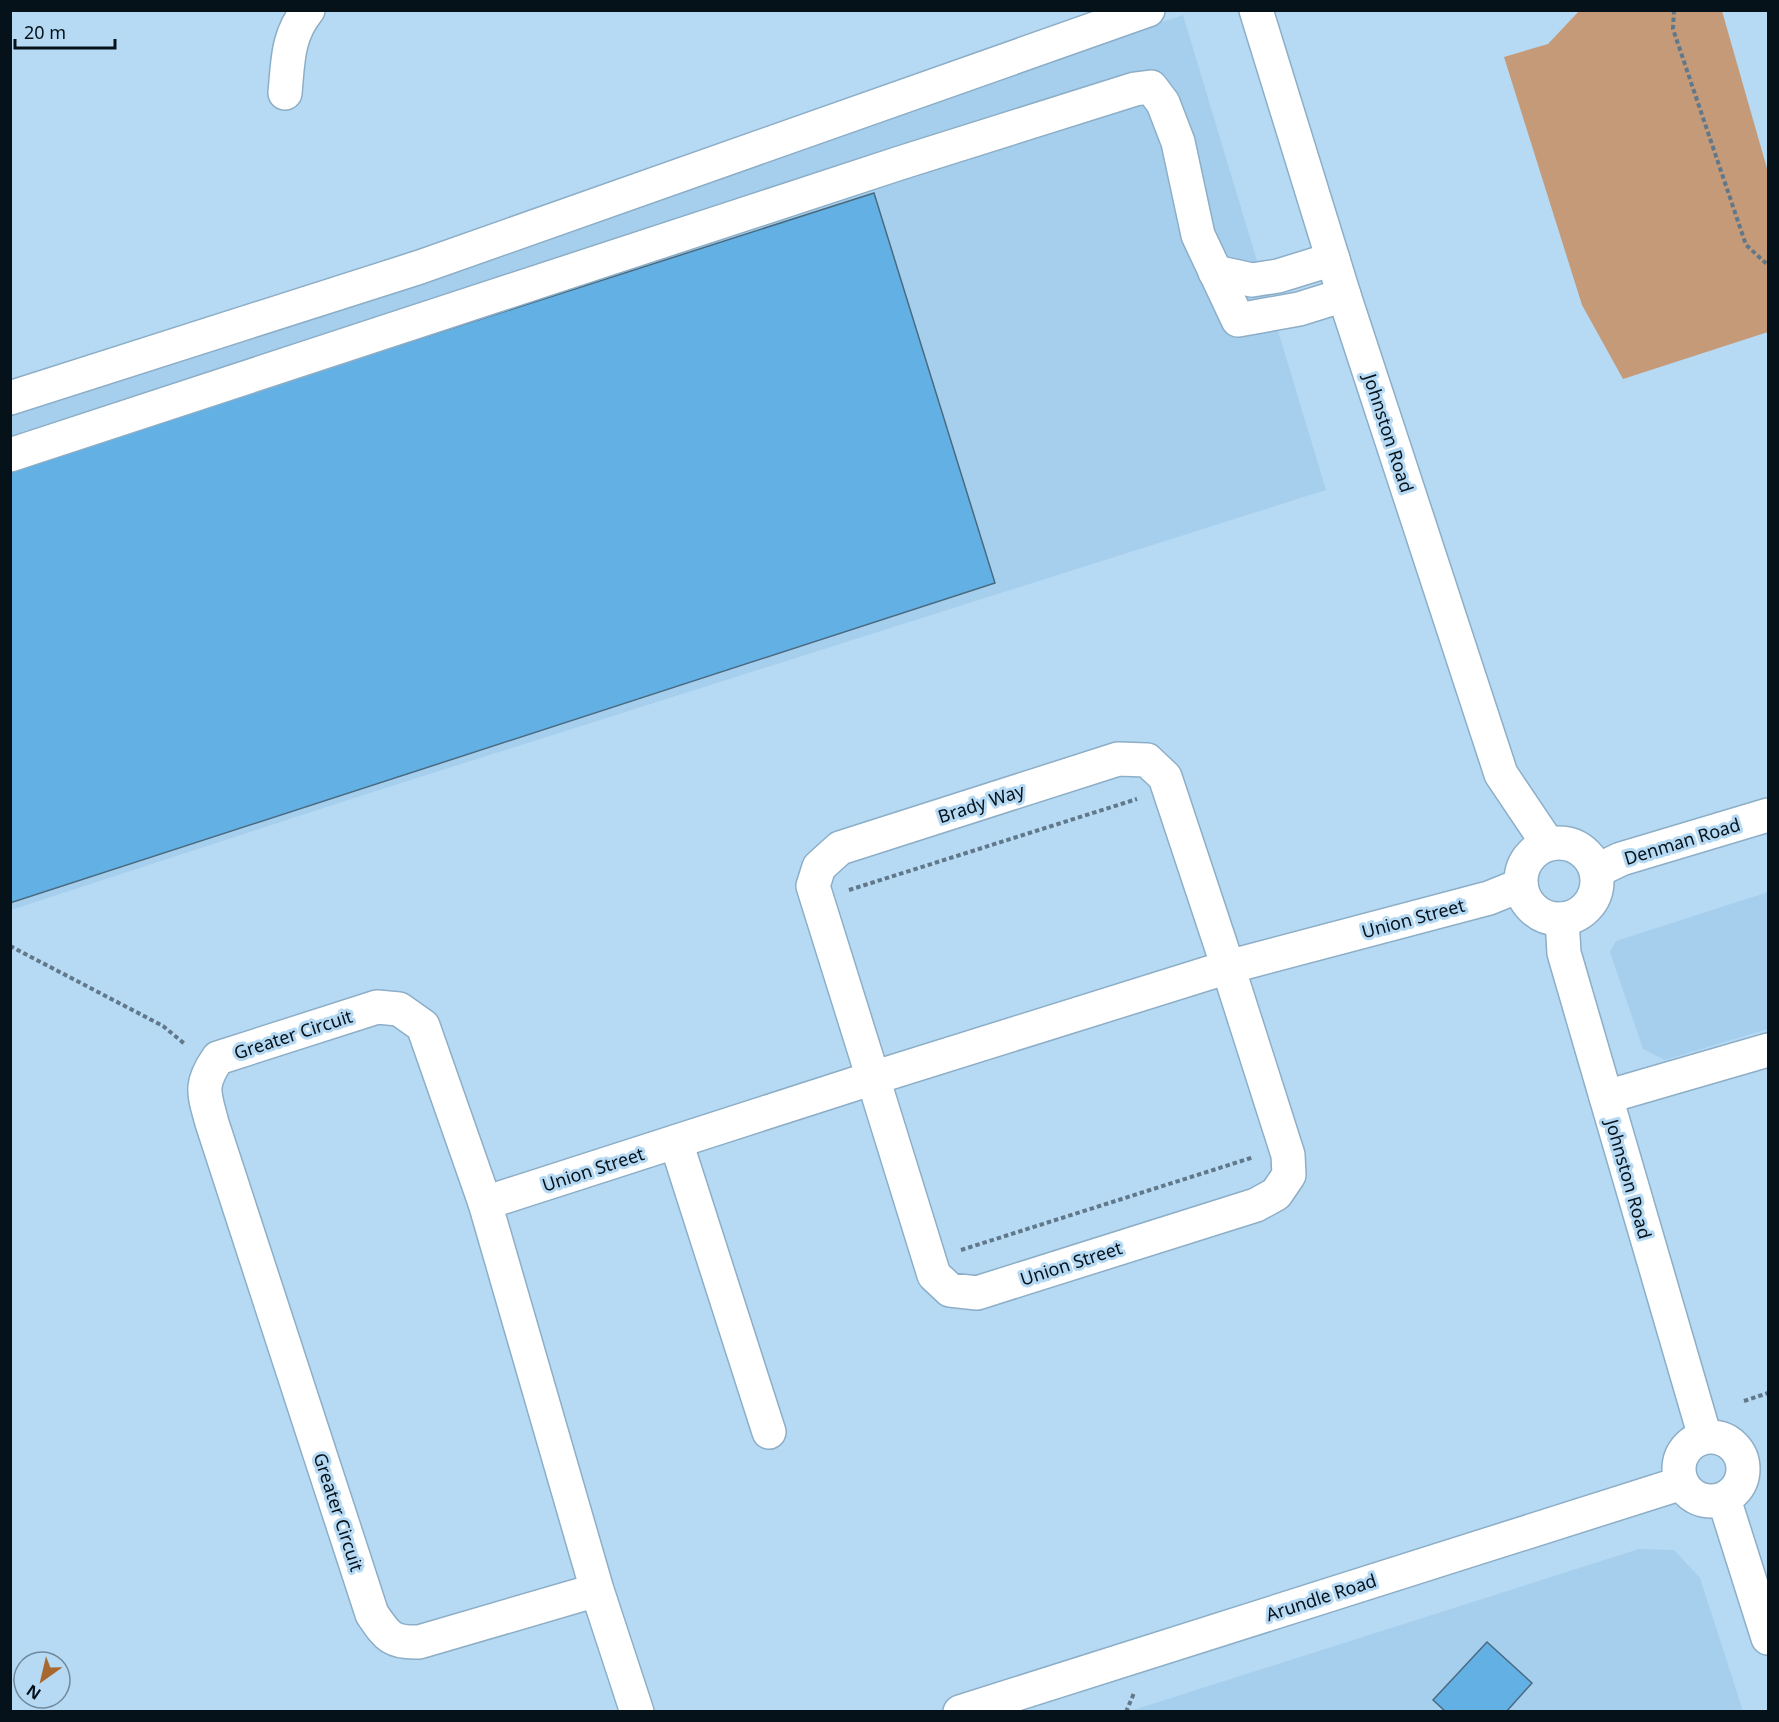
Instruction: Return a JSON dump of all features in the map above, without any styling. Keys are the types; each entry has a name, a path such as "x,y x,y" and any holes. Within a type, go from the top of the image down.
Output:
{"street":[{"path":"285,93 291,39 308,10"},
{"path":"10,399 420,267 1148,10"},
{"name":"Johnston Road","path":"1256,10 1344,295 1501,774 1548,844"},
{"path":"10,455 900,163 1135,89 1151,87 1164,103 1178,142 1197,235 1238,320 1299,309 1344,295"},
{"path":"1215,272 1252,280 1278,276 1333,259"},
{"name":"Brady Way","path":"873,1078 813,886 819,867 840,848 1118,759 1147,760 1165,777 1228,967"},
{"name":"Denman Road","path":"1596,871 1621,860 1768,815"},
{"path":"1561,843 1574,846 1587,855 1596,871 1597,884 1594,895 1585,908 1574,916 1562,919 1549,918 1538,913 1522,895 1524,865 1538,849 1548,844 1561,843"},
{"name":"Union Street","path":"485,1203 873,1078 934,1275 950,1290 977,1293 1245,1208 1276,1194 1289,1175 1285,1147 1228,967 1489,898 1521,885"},
{"name":"Johnston Road","path":"1562,919 1564,953 1705,1437"},
{"path":"873,1078 1228,967"},
{"name":"Greater Circuit","path":"597,1590 419,1642 400,1642 385,1632 372,1614 204,1095 206,1076 218,1058 377,1007 399,1009 423,1026 485,1203 597,1590 637,1712"},
{"path":"1606,1097 1768,1050"},
{"path":"676,1142 769,1432"},
{"path":"1705,1437 1717,1437 1727,1441 1735,1448 1742,1462 1742,1473 1738,1485 1724,1499 1702,1499 1692,1494 1682,1483 1679,1461 1684,1451 1692,1443 1705,1437"},
{"name":"Arundle Road","path":"960,1712 1682,1483"},
{"path":"1724,1499 1768,1638"}],"path":[{"path":"1674,10 1673,29 1746,245 1768,265"},
{"path":"817,900 1169,789"},
{"path":"10,946 163,1026 212,1067"},
{"path":"929,1260 1285,1147"},
{"path":"1744,1401 1768,1393"}],"shaded area":[{"path":"1580,10 1722,11 1768,172 1768,332 1623,379 1582,305 1504,57 1548,44"},
{"path":"1183,15 1326,490 354,798 11,910 10,410"},
{"path":"1768,892 1768,1029 1665,1060 1643,1049 1610,952 1616,941"},
{"path":"1639,1549 1674,1550 1700,1578 1743,1711 1127,1712"}],"building":[{"path":"874,193 995,583 10,903 10,470"},
{"path":"1487,1642 1532,1683 1506,1712 1446,1712 1433,1700"}]}
